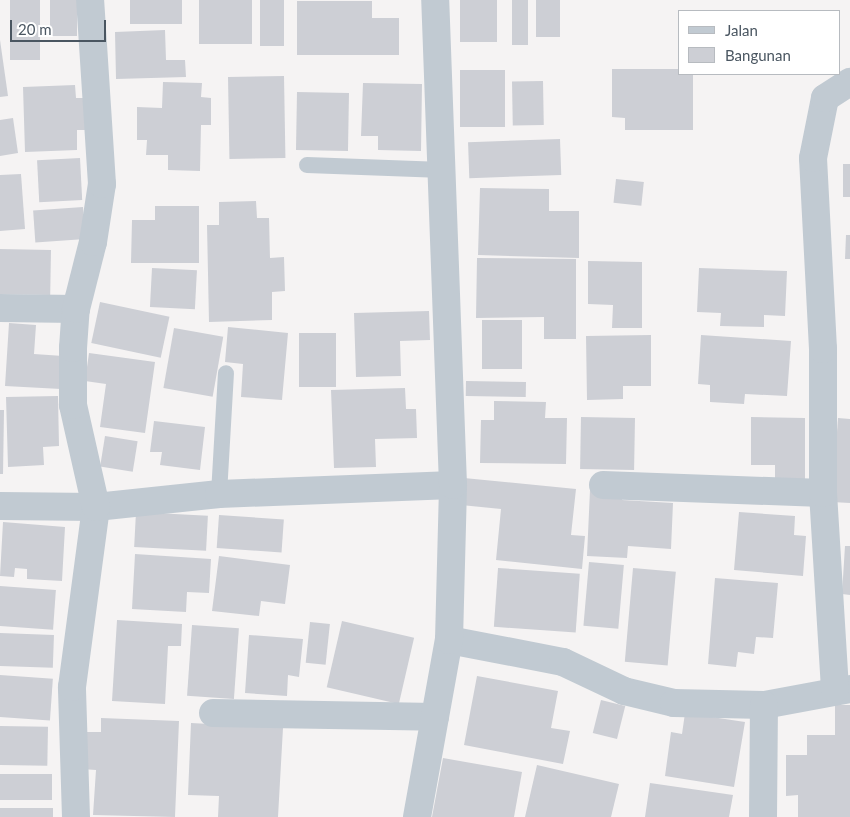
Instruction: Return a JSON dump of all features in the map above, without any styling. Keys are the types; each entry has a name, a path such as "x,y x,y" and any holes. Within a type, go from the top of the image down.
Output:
{"street":[{"path":"76,817 72,687 96,507 73,404 76,308 93,242 102,184 90,0"},
{"path":"417,817 449,640 453,485 443,170 435,0"},
{"path":"449,640 563,662 642,698 699,705 764,705 842,689 823,493 823,349 814,158 825,98 850,82"},
{"path":"0,308 76,308"},
{"path":"0,506 96,507 219,494 453,485"},
{"path":"603,485 823,493"},
{"path":"763,817 764,705"},
{"path":"213,713 435,717"}],"lane":[{"path":"306,165 443,170"},
{"path":"219,494 226,372"}],"building":[{"path":"10,0 40,0 40,60 10,60"},
{"path":"50,0 77,0 77,36 50,36"},
{"path":"130,0 182,0 182,24 130,24"},
{"path":"199,0 252,0 252,44 199,44"},
{"path":"260,0 284,0 284,46 260,46"},
{"path":"460,0 497,0 497,42 460,42"},
{"path":"512,0 528,0 528,45 512,45"},
{"path":"536,0 560,0 560,37 536,37"},
{"path":"297,1 372,1 372,18 399,18 399,55 297,55"},
{"path":"165,30 166,60 185,60 186,77 116,79 115,32"},
{"path":"0,40 8,96 0,97"},
{"path":"612,69 678,69 678,75 693,75 693,130 625,130 625,118 612,117"},
{"path":"460,70 505,70 505,127 460,127"},
{"path":"284,76 285,158 229,159 228,77"},
{"path":"543,81 544,125 513,126 512,82"},
{"path":"163,82 202,83 201,97 211,98 211,125 201,125 200,171 168,170 168,155 146,155 147,140 137,140 137,107 162,108"},
{"path":"363,83 422,84 421,151 378,150 378,136 361,136"},
{"path":"75,85 76,98 84,98 86,130 77,130 77,150 25,152 23,87"},
{"path":"297,92 349,93 348,151 296,150"},
{"path":"13,118 18,153 0,156 0,120"},
{"path":"560,139 561,175 469,178 468,142"},
{"path":"80,158 82,200 39,202 37,160"},
{"path":"843,164 850,164 850,197 843,197"},
{"path":"21,174 25,229 0,231 0,175"},
{"path":"616,179 644,182 641,206 613,203"},
{"path":"480,188 549,189 549,211 579,211 579,258 478,255"},
{"path":"256,201 257,218 269,218 270,258 284,257 285,291 272,292 272,320 209,322 207,225 219,225 219,202"},
{"path":"155,206 199,206 199,263 131,263 132,220 155,220"},
{"path":"83,207 85,239 35,242 33,210"},
{"path":"846,235 850,235 850,259 845,259"},
{"path":"0,249 51,250 50,295 0,294"},
{"path":"477,258 576,259 576,339 544,339 544,317 476,318"},
{"path":"588,261 642,262 642,328 612,328 613,305 588,304"},
{"path":"152,268 197,270 195,309 150,307"},
{"path":"699,268 787,271 785,316 764,315 764,327 720,326 721,313 697,312"},
{"path":"100,302 169,317 161,358 91,343"},
{"path":"429,311 430,340 400,341 401,376 356,377 354,313"},
{"path":"482,320 522,320 522,369 482,369"},
{"path":"9,323 36,325 34,354 63,356 61,389 5,386"},
{"path":"228,327 288,333 282,400 241,397 243,364 225,362"},
{"path":"174,328 223,337 213,397 163,388"},
{"path":"299,333 336,333 336,387 299,387"},
{"path":"651,335 651,386 623,386 623,399 587,400 586,336"},
{"path":"701,335 791,341 787,396 745,394 744,404 710,402 710,385 698,384"},
{"path":"89,353 155,362 145,433 100,427 106,384 85,381"},
{"path":"466,381 526,382 526,397 466,396"},
{"path":"405,388 406,409 416,409 417,438 375,439 376,467 334,468 331,390"},
{"path":"58,396 59,446 43,447 44,465 8,467 6,397"},
{"path":"494,401 546,402 545,418 567,418 566,464 480,463 481,420 494,420"},
{"path":"0,410 4,410 3,474 0,474"},
{"path":"581,417 635,418 634,470 580,469"},
{"path":"751,417 805,418 805,481 775,481 775,465 751,465"},
{"path":"838,418 850,419 850,503 832,502"},
{"path":"154,421 205,427 200,470 160,465 162,452 150,452"},
{"path":"105,436 138,441 133,472 100,467"},
{"path":"464,478 576,489 571,535 585,536 582,569 496,560 501,509 461,505"},
{"path":"590,490 622,491 622,500 673,503 671,549 628,546 627,558 587,556"},
{"path":"136,512 208,516 206,551 134,547"},
{"path":"739,512 795,516 794,535 806,536 803,576 734,570"},
{"path":"219,515 284,520 282,552 217,548"},
{"path":"3,522 65,527 62,581 27,579 27,569 15,568 14,577 0,576"},
{"path":"845,546 850,546 850,595 842,594"},
{"path":"135,554 211,559 209,593 187,592 186,612 132,609"},
{"path":"219,556 290,565 285,604 261,601 259,616 212,611"},
{"path":"589,562 624,565 618,629 583,626"},
{"path":"498,568 580,574 576,633 494,627"},
{"path":"633,568 676,572 668,665 625,662"},
{"path":"715,578 778,583 773,638 756,637 754,654 738,652 736,667 708,664"},
{"path":"0,586 56,590 53,630 0,626"},
{"path":"117,620 182,624 181,646 168,646 165,704 112,701"},
{"path":"342,621 414,638 399,704 327,687"},
{"path":"310,622 330,624 326,665 306,663"},
{"path":"192,625 239,628 234,699 187,696"},
{"path":"0,633 54,635 53,668 0,666"},
{"path":"249,635 303,639 299,677 288,675 287,696 245,693"},
{"path":"0,675 53,679 50,721 0,717"},
{"path":"477,676 558,691 551,728 570,731 563,764 464,745"},
{"path":"601,700 625,706 617,739 593,733"},
{"path":"835,705 850,705 850,817 798,817 798,795 786,796 786,755 807,755 807,735 835,735"},
{"path":"685,713 745,722 734,787 665,776 671,732 682,734"},
{"path":"101,718 179,721 175,817 93,815 96,770 82,769 84,732 101,732"},
{"path":"191,723 283,728 278,817 218,817 219,796 188,795"},
{"path":"0,726 48,727 47,766 0,765"},
{"path":"443,758 522,772 514,817 432,817"},
{"path":"537,765 619,784 611,817 525,817"},
{"path":"0,774 52,774 52,800 0,800"},
{"path":"650,783 733,795 729,817 645,817"},
{"path":"0,808 53,808 53,817 0,817"}]}
